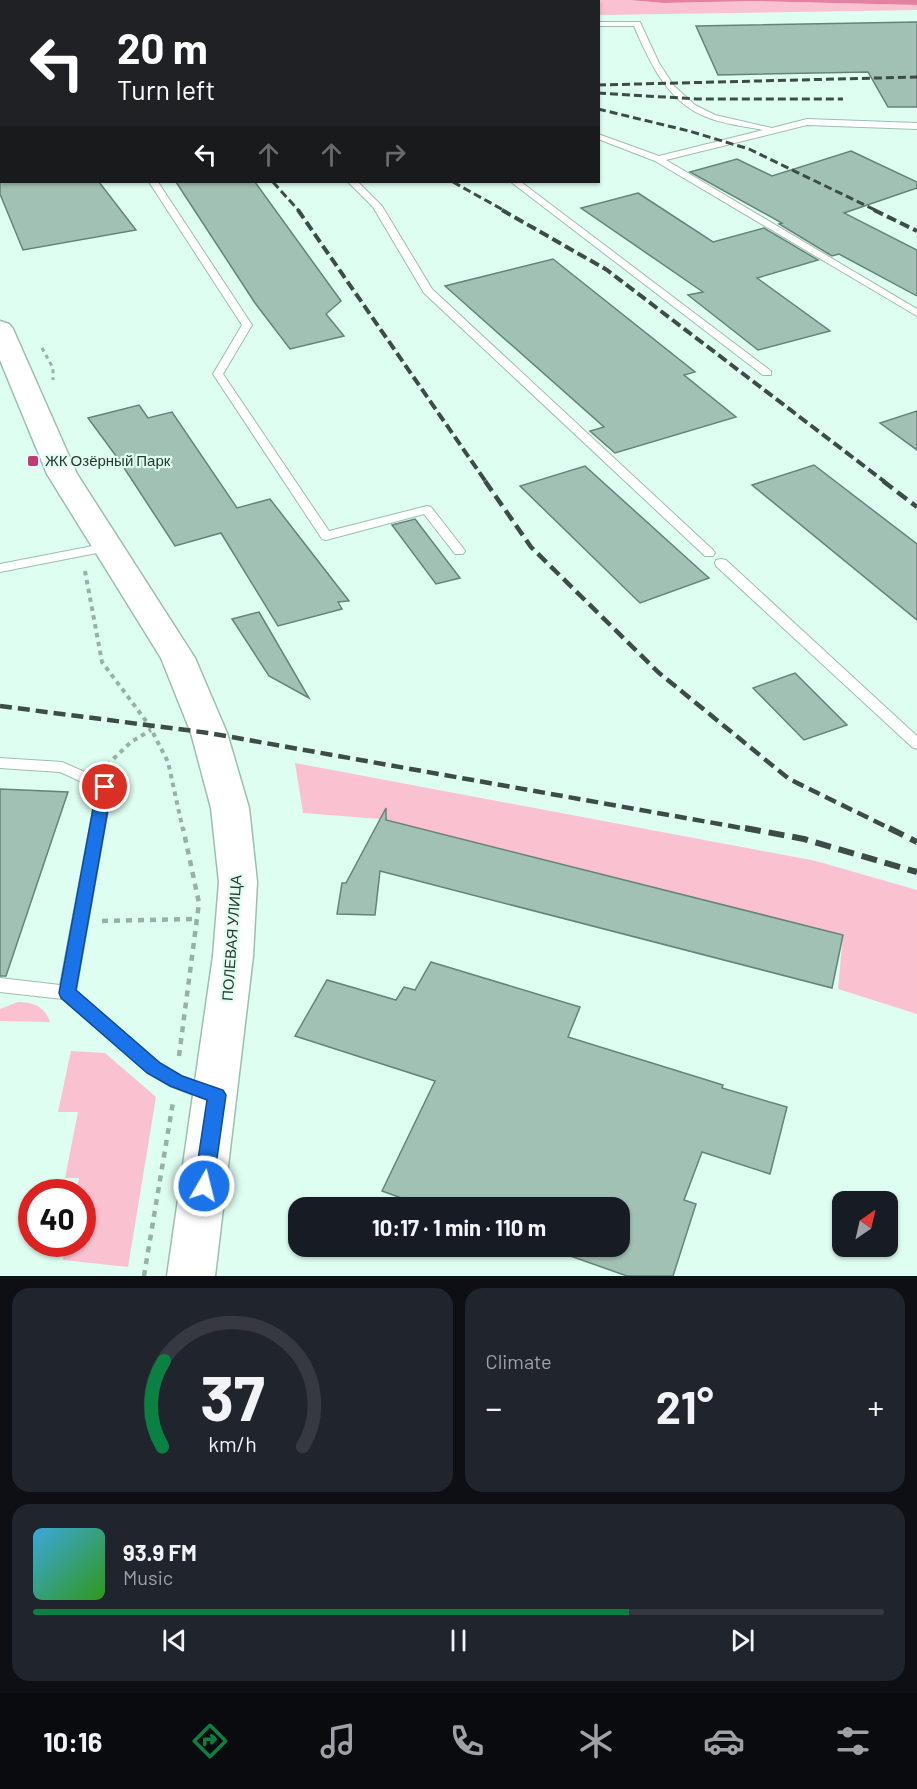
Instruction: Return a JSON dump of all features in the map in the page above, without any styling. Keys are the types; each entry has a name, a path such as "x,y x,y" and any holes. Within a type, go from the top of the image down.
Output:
{"street":[{"name":"ПОЛЕВАЯ УЛИЦА","path":"0,329 95,550 178,658 209,733 230,808 238,882 234,956 191,1276"}],"lane":[{"path":"600,24 637,24 651,60 681,98 705,114 773,130"},
{"path":"658,159 807,122 917,126"},
{"path":"600,137 658,159 917,313"},
{"path":"155,183 247,325 218,374 326,536 428,510 459,551"},
{"path":"354,183 377,207 428,291 709,553"},
{"path":"517,183 767,373"},
{"path":"0,568 95,550"},
{"path":"721,563 917,744"},
{"path":"0,764 62,766 105,787 68,993"},
{"path":"0,985 68,993 154,1068 176,1081 216,1095"}],"path":[{"path":"95,550 102,662 151,730 168,762 199,903 176,1081 144,1276"},
{"path":"116,757 131,742 151,730"},
{"path":"80,922 197,919"}],"shaded area":[{"path":"600,0 663,3 757,1 917,5 917,10 600,15"},
{"path":"630,0 917,0 917,5 757,1 663,3"},
{"path":"295,763 816,861 917,890 917,1014 838,989 843,935 380,819 303,813"},
{"path":"18,1002 38,1006 50,1022 0,1021 0,1009"},
{"path":"71,1051 105,1053 156,1097 128,1267 63,1260 64,1257 96,1257 96,1179 65,1178 78,1112 58,1112"}],"building":[{"path":"917,22 917,107 888,107 868,72 718,75 696,26"},
{"path":"851,151 917,182 917,188 844,213 917,250 917,296 839,254 832,256 779,224 782,223 690,172 737,159 772,176"},
{"path":"0,183 100,183 136,230 23,250 0,194"},
{"path":"177,183 256,183 341,301 326,314 344,336 290,349 255,303"},
{"path":"638,193 713,242 764,228 818,260 757,278 830,331 758,350 688,295 703,292 581,208"},
{"path":"553,259 695,372 684,375 736,417 615,453 590,431 604,427 445,286"},
{"path":"139,405 148,418 172,412 237,508 270,499 349,601 338,602 342,609 278,626 221,533 175,546 119,460 88,418"},
{"path":"917,411 917,450 880,423"},
{"path":"814,465 917,544 917,620 752,485"},
{"path":"585,466 709,578 640,603 520,486"},
{"path":"415,519 460,578 436,584 392,525"},
{"path":"259,612 309,698 269,676 232,619"},
{"path":"795,673 847,725 804,740 753,688"},
{"path":"0,789 68,792 6,976 0,976"},
{"path":"386,808 386,820 843,935 832,988 380,871 375,915 337,914 342,883 346,883"},
{"path":"431,962 580,1007 568,1037 787,1107 770,1174 702,1152 684,1200 696,1204 673,1276 627,1276 573,1257 630,1257 630,1197 399,1197 382,1191 435,1081 295,1036 327,980 396,1000 404,987 415,990"}],"railway":[{"path":"600,85 917,77"},
{"path":"600,93 697,99 843,99"},
{"path":"600,109 689,131 749,149 877,211"},
{"path":"274,183 299,211"},
{"path":"455,183 505,211"},
{"path":"298,210 486,482"},
{"path":"502,210 607,270 885,482"},
{"path":"874,210 917,231"},
{"path":"485,481 531,547 658,672 789,779 893,830"},
{"path":"883,481 917,507"},
{"path":"0,706 209,733 753,830"},
{"path":"745,828 804,839 917,872"},
{"path":"889,828 893,830"},
{"path":"893,830 917,842"}],"place":[{"name":"ЖК Озёрный Парк","path":"33,461"}],"route":[{"path":"105,787 68,993 154,1068 176,1081 216,1095 204,1186"}]}
